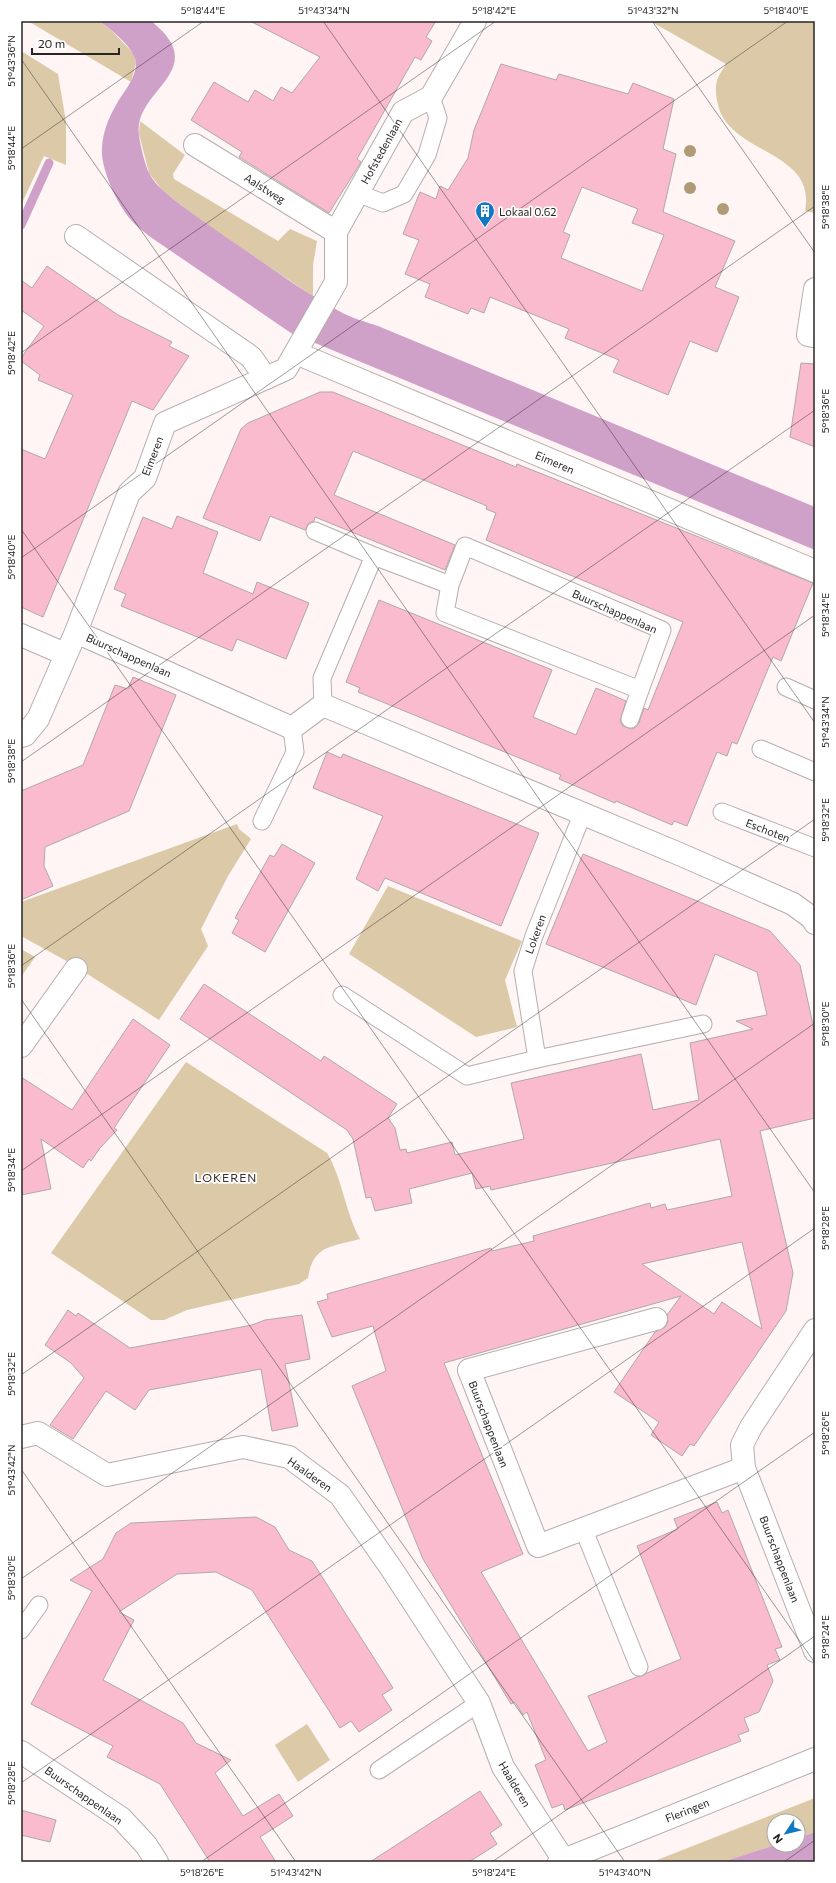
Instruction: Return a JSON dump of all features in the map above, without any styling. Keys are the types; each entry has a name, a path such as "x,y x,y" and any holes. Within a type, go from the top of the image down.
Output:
{"street":[{"path":"431,97 468,24"},
{"name":"Hofstedenlaan","path":"336,232 403,112 431,97"},
{"name":"Aalstweg","path":"195,145 336,232"},
{"name":"Eimeren","path":"76,632 129,492 145,478 165,423 286,369 336,282 336,232"},
{"path":"76,236 251,357 266,378"},
{"path":"815,289 808,335 815,336"},
{"name":"Eimeren","path":"296,353 815,571"},
{"name":"Buurschappenlaan","path":"21,736 25,735 38,719 65,654 76,632 292,728"},
{"path":"21,635 65,654"},
{"path":"292,728 323,705 794,904 814,917"},
{"path":"21,1046 76,969"},
{"name":"Buurschappenlaan","path":"656,1319 469,1370 538,1546 744,1468"},
{"name":"Buurschappenlaan","path":"815,1330 751,1428 742,1445 744,1468 815,1651"},
{"name":"Haalderen","path":"21,1437 38,1433 107,1474 243,1446 288,1457 340,1495 391,1568 479,1703 503,1767 561,1861"},
{"name":"Buurschappenlaan","path":"21,1752 121,1818 146,1845 157,1862"},
{"name":"Fleringen","path":"561,1861 815,1759"}],"lane":[{"path":"357,193 382,203 404,194 427,155 438,118 431,97"},
{"path":"315,531 450,586"},
{"name":"Buurschappenlaan","path":"465,546 662,630 640,690 445,613 450,586 465,546"},
{"path":"323,705 322,678 374,556"},
{"path":"786,687 815,700"},
{"path":"630,719 640,690"},
{"path":"262,821 295,752 292,728"},
{"path":"761,749 815,772"},
{"name":"Eschoten","path":"722,812 815,848"},
{"name":"Lokeren","path":"537,1059 523,971 534,936 582,815"},
{"path":"342,995 467,1076 537,1059 703,1024"},
{"path":"583,1528 639,1667"},
{"path":"21,1630 39,1605"},
{"path":"379,1770 479,1703"}],"shaded area":[{"path":"28,21 99,21 111,30 133,53 136,63 131,82"},
{"path":"99,21 151,21 168,38 175,54 173,67 166,80 147,105 140,119 140,144 147,169 155,183 190,212 318,299 358,320 378,326 815,507 815,550 291,333 149,236 133,222 120,205 110,185 104,165 102,147 106,126 112,112 131,81 136,64 132,52 122,40"},
{"path":"650,21 815,21 815,213 805,211 805,191 798,176 786,164 738,134 726,121 718,105 716,89 717,80 726,64"},
{"path":"21,51 58,74 66,122 66,165 44,156 21,205"},
{"path":"140,121 185,155 173,174 174,179 278,241 290,229 317,241 313,265 313,296 207,225 162,190 149,173 139,134"},
{"path":"237,824 239,829 251,839 228,876 201,929 208,946 159,1020 72,964 21,936 21,902"},
{"path":"388,886 522,941 505,980 517,1027 476,1037 349,954"},
{"path":"21,949 35,957 21,977"},
{"path":"186,1062 327,1153 337,1174 351,1218 360,1239 332,1246 319,1253 310,1267 308,1278 299,1284 187,1310 164,1320 151,1320 51,1253"},
{"path":"307,1724 330,1760 298,1782 275,1745"},
{"path":"815,1798 815,1832 806,1835 806,1813 777,1813"},
{"path":"766,1817 766,1848 722,1862 652,1862"},
{"path":"815,1832 815,1862 722,1862 766,1848 766,1853 806,1853 806,1835"}],"building":[{"path":"250,21 436,21 426,37 432,41 421,60 415,57 357,159 361,162 329,213 239,157 242,152 191,120 214,82 248,102 255,90 273,101 281,87 292,93 320,57"},
{"name":"Lokaal 0.62","path":"501,64 556,80 559,74 628,94 633,83 674,99 663,149 676,154 663,212 735,241 715,287 739,297 717,352 690,341 668,395 613,372 619,360 565,338 569,329 490,297 484,313 471,308 468,314 425,297 430,284 405,274 419,240 403,234 420,192 436,199 440,186 448,190 468,158 474,130","holes":["582,187 638,209 632,223 664,235 642,291 561,258 570,235 563,232"]},
{"path":"47,266 118,315 172,342 169,346 189,356 153,410 132,401 43,617 21,607 21,449 45,459 73,395 38,380 40,375 21,361 21,358 44,326 21,310 21,280 32,288"},
{"path":"801,363 815,364 815,447 790,437"},
{"path":"320,392 333,392 516,467 517,464 813,583 781,661 773,657 737,744 732,742 727,756 717,752 687,826 674,821 672,825 616,801 615,803 559,779 561,775 358,692 360,688 346,682 379,600 552,670 533,717 576,735 596,688 626,701 620,721 623,726 632,729 639,723 644,708 648,710 683,622 486,540 496,513 486,509 487,506 353,451 334,495 455,545 445,570 315,517 314,521 309,523 305,530 270,516 260,541 203,518 241,429 248,423"},
{"path":"177,516 218,532 203,573 253,594 257,582 309,603 286,659 237,639 232,651 121,606 126,594 114,589 143,517 172,529"},
{"path":"133,677 176,695 129,811 45,847 44,866 53,886 21,900 21,791 83,765 115,685 128,689"},
{"path":"327,752 341,758 343,754 539,833 501,926 385,878 378,891 356,879 383,816 313,788"},
{"path":"282,844 315,863 265,952 232,933 239,920 235,918 270,855 274,857"},
{"path":"583,854 770,931 800,965 815,1034 815,1118 760,1131 793,1273 786,1311 694,1446 690,1444 682,1456 651,1435 659,1422 614,1392 655,1332 665,1327 668,1322 667,1315 681,1296 444,1363 523,1554 481,1572 588,1751 607,1742 588,1696 642,1676 681,1659 637,1546 678,1529 674,1519 717,1502 722,1513 728,1510 782,1647 775,1649 780,1660 767,1665 773,1681 759,1712 744,1718 749,1731 738,1735 741,1741 565,1810 563,1804 552,1808 535,1765 546,1760 527,1712 523,1715 515,1702 511,1704 423,1559 352,1386 386,1371 373,1326 332,1337 317,1302 328,1299 327,1294 491,1248 492,1251 534,1241 533,1236 650,1203 651,1208 665,1204 667,1210 732,1196 720,1139 491,1190 490,1186 476,1189 472,1173 409,1189 412,1203 375,1211 371,1197 366,1198 353,1139 347,1130 180,1019 204,984 321,1061 324,1056 397,1104 388,1118 395,1128 400,1150 406,1149 407,1153 452,1142 455,1155 524,1139 511,1083 641,1054 653,1110 699,1100 690,1043 753,1029 736,1021 767,1015 757,972 715,954 696,1005 546,944","holes":["742,1242 762,1329 722,1302 714,1314 642,1264"]},
{"path":"133,1019 170,1045 114,1128 117,1130 100,1148 91,1161 89,1159 83,1168 41,1139 51,1189 21,1195 21,1077 72,1110"},
{"path":"68,1310 76,1316 78,1313 130,1348 252,1325 265,1320 302,1315 310,1359 285,1364 298,1426 272,1431 261,1369 149,1390 135,1410 106,1391 73,1439 50,1425 84,1378 71,1363 45,1345"},
{"path":"256,1517 275,1527 289,1550 312,1561 393,1688 382,1695 392,1710 359,1732 351,1721 340,1728 252,1590 216,1572 177,1574 119,1612 134,1620 103,1680 183,1723 196,1743 231,1760 215,1773 243,1816 279,1794 293,1816 260,1837 276,1862 210,1862 160,1784 107,1757 113,1746 31,1704 92,1591 70,1580 103,1559 116,1533 131,1523"},
{"path":"480,1791 502,1825 490,1833 497,1844 469,1862 370,1862"},
{"path":"21,1810 56,1820 50,1842 21,1835"}],"waterway":[{"path":"21,225 49,163"}],"place":[{"name":"Lokaal 0.62","path":"485,228"}],"district":[{"name":"LOKEREN","path":"226,1177"}]}
